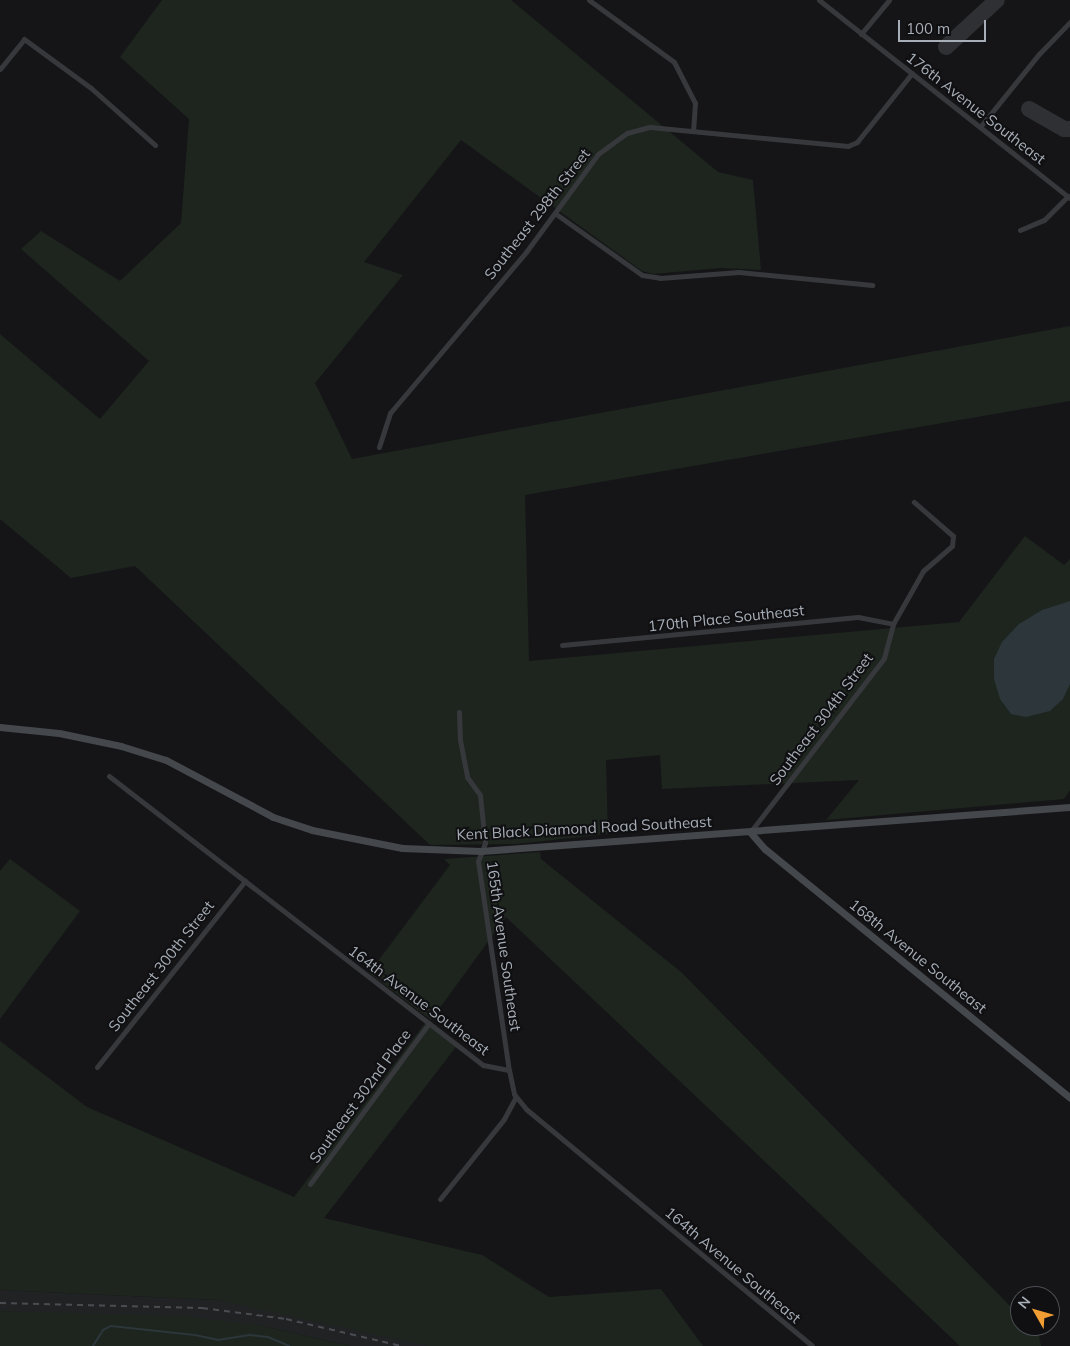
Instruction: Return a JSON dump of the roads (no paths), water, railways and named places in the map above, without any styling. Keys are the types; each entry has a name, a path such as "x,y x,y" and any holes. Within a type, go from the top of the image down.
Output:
{"street":[{"path":"589,0 674,62 695,103 693,130"},
{"name":"176th Avenue Southeast","path":"819,0 1069,197"},
{"path":"861,34 889,0"},
{"path":"980,127 1039,54 1070,22"},
{"path":"0,69 24,39 91,88 155,145"},
{"name":"Southeast 298th Street","path":"378,447 390,413 556,214 598,154 627,133 650,127 693,130 750,139 848,146 857,142 912,73"},
{"path":"1020,230 1044,220 1069,197"},
{"path":"556,214 642,275 660,278 739,272 872,285"},
{"name":"Southeast 304th Street","path":"750,832 884,658 893,624 923,571 954,541 914,502"},
{"name":"170th Place Southeast","path":"562,645 858,617 893,624"},
{"name":"165th Avenue Southeast","path":"459,712 460,740 467,777 480,795 485,843 478,861 509,1070"},
{"name":"Kent Black Diamond Road Southeast","path":"0,727 59,733 166,760 273,817 312,830 402,848 481,851 1070,807"},
{"name":"164th Avenue Southeast","path":"109,776 483,1065 509,1070"},
{"name":"168th Avenue Southeast","path":"750,832 766,849 1070,1098"},
{"name":"Southeast 300th Street","path":"97,1067 245,881"},
{"name":"Southeast 302nd Place","path":"310,1184 429,1023"},
{"path":"440,1198 504,1119 515,1098 509,1070"},
{"name":"164th Avenue Southeast","path":"515,1098 812,1346"}],"waterway":[{"path":"93,1346 103,1330 111,1326 195,1335 218,1340 250,1335 268,1337 289,1346"}],"railway":[{"path":"0,1303 202,1308 286,1319 401,1346"}]}
